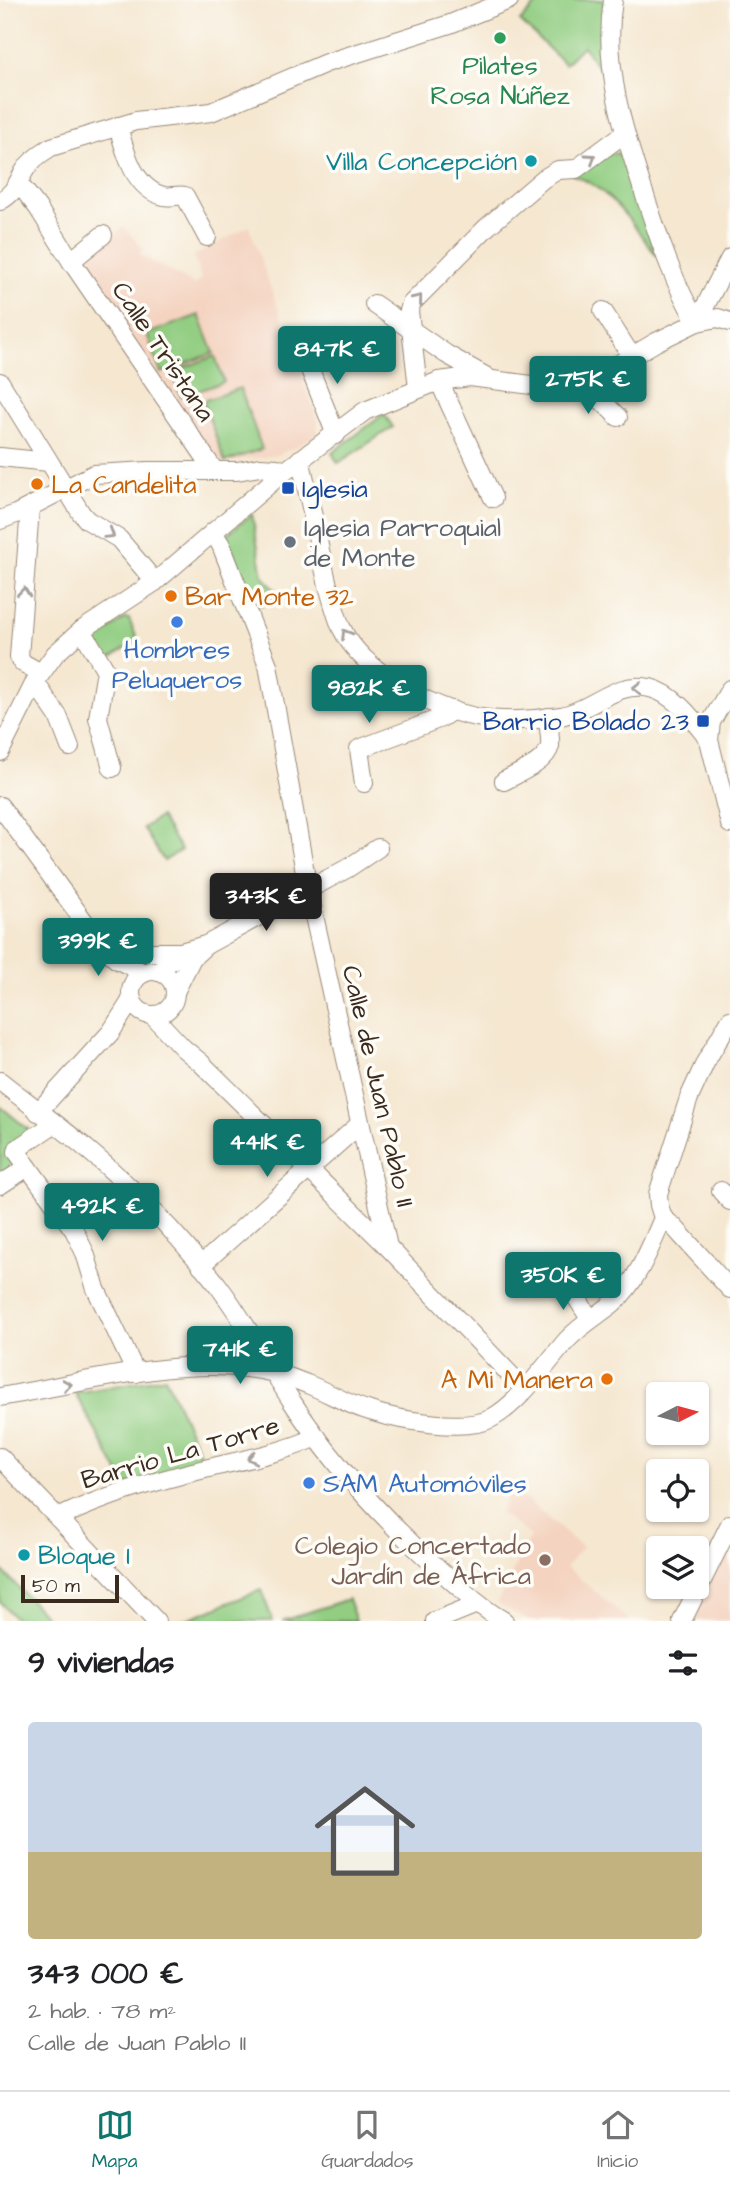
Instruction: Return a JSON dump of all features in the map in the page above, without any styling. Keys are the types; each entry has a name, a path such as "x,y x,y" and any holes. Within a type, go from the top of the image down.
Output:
{"street":[{"path":"0,201 17,187 23,172 40,154 63,142 136,121 211,112 326,63 450,24 509,0"},
{"path":"614,0 612,55 616,96 625,133 655,228 677,286 697,322"},
{"path":"118,126 128,159 144,187 166,197 181,194 185,196 207,237"},
{"path":"418,388 409,311 411,304 486,226 543,179 558,170 576,169 625,133"},
{"name":"Calle Tristana","path":"17,187 24,190 38,208 71,261 214,470"},
{"path":"71,261 103,235"},
{"path":"697,322 730,258"},
{"path":"374,304 490,379"},
{"path":"603,312 632,357"},
{"path":"0,752 38,677 55,654 82,630 155,582 285,471 365,411 439,381 470,377 539,386 571,387 585,384 697,322 718,318 730,323"},
{"path":"303,352 336,435"},
{"path":"439,381 493,498"},
{"path":"0,382 87,520 119,539 155,582"},
{"path":"585,384 618,417"},
{"path":"0,457 49,462"},
{"path":"300,459 324,570 343,630 355,648 374,667 432,702 493,719 548,717 576,712 612,692 626,687 639,687 664,694 688,714 709,740"},
{"path":"0,520 30,508 94,474 237,471 269,467 285,471"},
{"path":"30,508 19,657 38,677 71,747"},
{"name":"Calle de Juan Pablo II","path":"213,532 221,545 268,665 308,889 388,1248"},
{"path":"82,630 106,671 99,719 112,768"},
{"path":"730,689 711,722 709,740 730,824"},
{"path":"364,783 359,749 441,718 453,710"},
{"path":"504,781 533,765 548,750 548,717"},
{"path":"0,806 97,939 116,960 170,979 180,1029 201,1063"},
{"path":"97,939 139,952 181,952 206,945 348,868 378,848"},
{"path":"97,939 132,994 139,1010 148,1014 201,1063 388,1248 524,1389"},
{"path":"38,1112 111,1032 128,1019 166,1011 175,996 182,973 192,958 206,945"},
{"path":"111,1032 132,994 134,982 181,952"},
{"path":"730,1020 706,1061 689,1098 658,1194 663,1218 730,1289"},
{"path":"0,1081 86,1148 174,1233 258,1343 317,1437 395,1529 477,1604 504,1621"},
{"path":"54,1124 18,1148 17,1152 74,1230 85,1253 96,1289 136,1373"},
{"path":"201,1265 360,1124"},
{"path":"0,1185 28,1167"},
{"path":"0,1397 136,1373 216,1365 276,1374 306,1383 368,1411 450,1425 489,1420 524,1389 580,1326 612,1304 628,1285 663,1218"},
{"path":"569,1284 590,1319"},
{"name":"Barrio La Torre","path":"58,1518 98,1499 131,1488 263,1456 317,1437"},
{"name":"Barrio La Torre","path":"2,1462 156,1621"},
{"path":"682,1621 730,1524"},
{"path":"435,1621 477,1604"}],"shaded area":[{"path":"249,226 318,422 318,433 295,448 276,455 225,463 214,457 81,263 124,227 143,249 139,254 195,285 201,278 194,256"},
{"name":"Colegio Concertado Jardín de África","path":"511,1487 582,1547 566,1567 630,1621 529,1621 497,1603 530,1536 500,1513"},
{"path":"730,1534 730,1621 691,1621 701,1599 709,1599 709,1581"}],"green space":[{"path":"541,0 604,0 607,80 583,46 565,64 520,21"},
{"path":"618,153 625,161 657,256 610,198 587,181 573,175 609,154"},
{"path":"199,315 214,353 161,373 147,334"},
{"path":"215,356 224,382 181,397 172,372"},
{"path":"240,388 262,449 225,462 203,401"},
{"path":"384,414 393,427 338,463 332,453"},
{"path":"252,514 263,576 282,598 255,607 226,535"},
{"path":"126,618 129,619 138,641 105,661 94,640"},
{"path":"160,817 181,850 164,861 143,828"},
{"path":"0,1106 29,1130 13,1150 14,1168 0,1178"},
{"path":"165,1377 205,1465 126,1486 75,1393"},
{"path":"0,1568 45,1616 40,1621 18,1621 0,1602"},
{"path":"261,1590 273,1621 182,1621"},
{"path":"348,1599 356,1621 282,1621"}],"place":[{"name":"Pilates Rosa Núñez","path":"500,38"},
{"name":"Villa Concepción","path":"531,161"},
{"name":"La Candelita","path":"37,484"},
{"name":"Iglesia","path":"288,488"},
{"name":"Iglesia Parroquial de Monte","path":"290,542"},
{"name":"Bar Monte 32","path":"171,596"},
{"name":"Hombres Peluqueros","path":"177,622"},
{"name":"Barrio Bolado 23","path":"703,721"},
{"name":"A Mi Manera","path":"607,1379"},
{"name":"SAM Automóviles","path":"309,1483"},
{"name":"Bloque I","path":"24,1555"},
{"name":"Colegio Concertado Jardín de África","path":"545,1560"}]}
